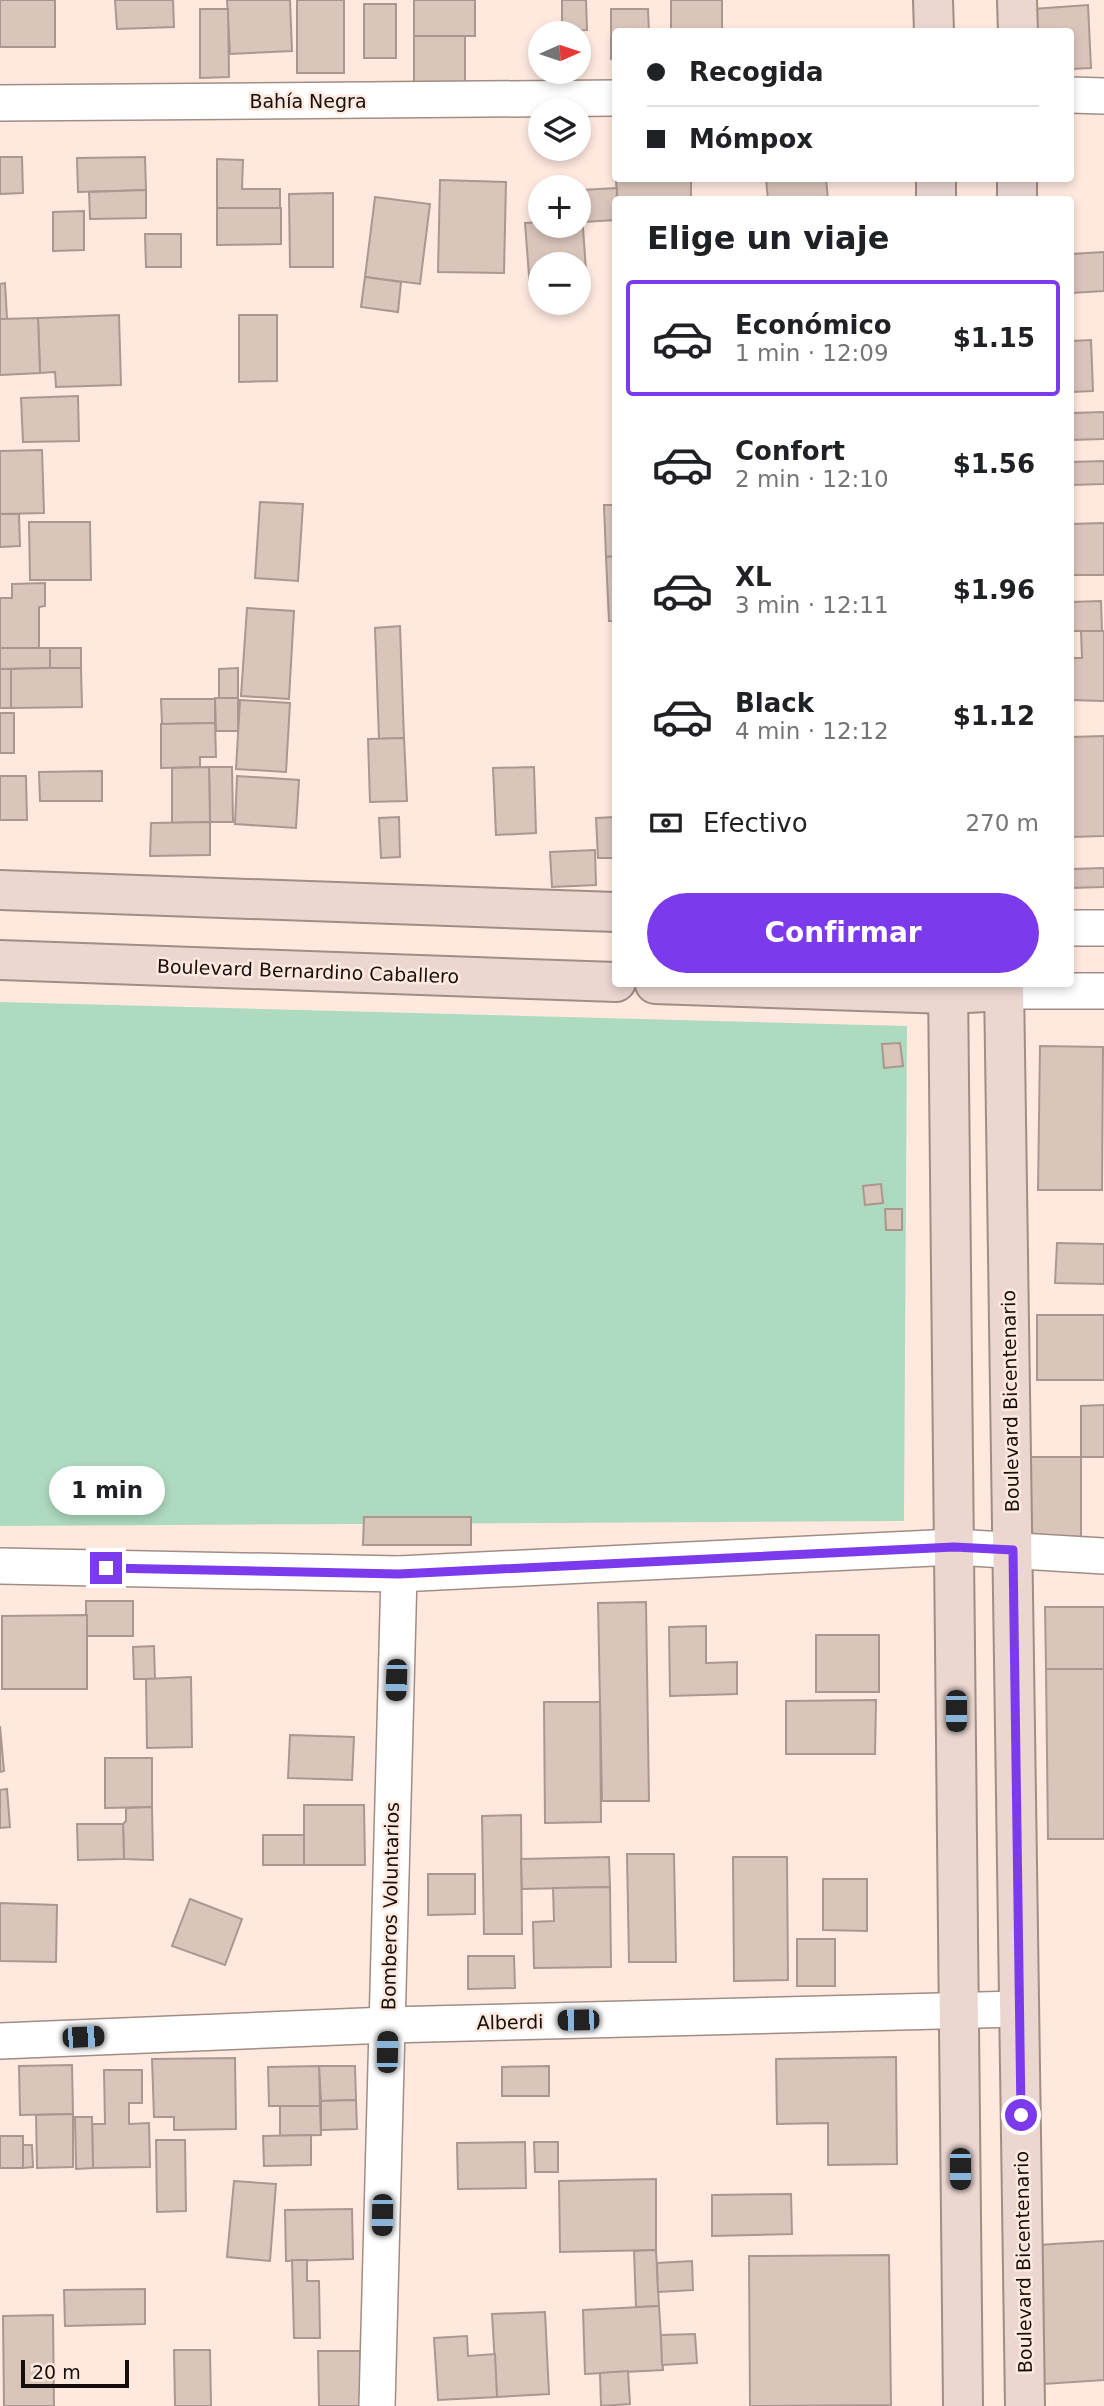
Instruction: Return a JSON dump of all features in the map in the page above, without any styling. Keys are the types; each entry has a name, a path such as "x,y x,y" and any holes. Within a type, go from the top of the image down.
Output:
{"main road":[{"path":"933,0 934,28"},
{"path":"1017,0 1018,28"},
{"path":"0,890 612,912"},
{"name":"Boulevard Bernardino Caballero","path":"0,960 612,982"},
{"path":"831,987 1004,987"},
{"name":"Boulevard Bicentenario","path":"1004,987 1025,2406"},
{"path":"948,989 963,2406"}],"street":[{"path":"1074,95 1104,96"},
{"name":"Bahía Negra","path":"0,103 612,98"},
{"path":"1074,928 1104,928"},
{"path":"1004,987 1104,991"},
{"path":"0,1566 399,1574 954,1547 1104,1556"},
{"name":"Bomberos Voluntarios","path":"377,2406 399,1574"},
{"name":"Alberdi","path":"0,2041 387,2025 1019,2009"}],"green space":[{"path":"0,1002 907,1026 904,1521 0,1526"}],"building":[{"path":"0,0 55,0 55,47 0,47"},
{"path":"115,0 173,0 174,27 117,29"},
{"path":"227,0 290,0 292,51 230,54"},
{"path":"297,0 344,0 344,73 297,73"},
{"path":"414,0 475,0 475,36 414,36"},
{"path":"562,0 586,0 587,21 562,21"},
{"path":"671,0 722,0 722,28 671,28"},
{"path":"364,4 396,4 396,58 364,58"},
{"path":"1088,5 1091,68 1074,69 1074,28 1035,28 1033,9"},
{"path":"200,9 228,9 229,77 200,78"},
{"path":"611,9 648,9 649,28 612,28 611,59"},
{"path":"414,36 465,36 465,94 414,94"},
{"path":"0,157 22,157 23,193 0,194"},
{"path":"145,157 146,190 78,192 77,158"},
{"path":"217,159 243,160 242,189 280,189 280,208 217,208"},
{"path":"440,180 506,182 504,273 438,272"},
{"path":"616,182 691,182 691,196 617,196"},
{"path":"766,182 826,182 828,196 768,196"},
{"path":"617,188 617,196 612,196 612,220 591,222 591,189"},
{"path":"146,190 146,218 90,219 89,192"},
{"path":"333,193 333,267 290,267 289,194"},
{"path":"375,197 430,204 420,284 365,277"},
{"path":"217,208 281,208 281,244 217,245"},
{"path":"84,211 84,250 53,251 53,212"},
{"path":"525,223 528,223 528,238 584,238 585,252 528,252 528,263"},
{"path":"145,234 181,234 181,267 146,267"},
{"path":"1104,252 1104,291 1074,293 1074,254"},
{"path":"365,277 401,282 398,312 361,307"},
{"path":"5,283 7,319 0,319 0,284"},
{"path":"119,315 121,385 56,387 55,372 40,373 38,318"},
{"path":"239,315 277,315 277,381 239,382"},
{"path":"38,318 40,373 0,375 0,319"},
{"path":"1091,340 1093,391 1074,392 1074,341"},
{"path":"78,396 79,441 23,442 21,398"},
{"path":"1104,412 1104,439 1074,440 1074,413"},
{"path":"42,450 44,513 0,514 0,451"},
{"path":"1104,461 1104,484 1074,485 1074,462"},
{"path":"260,502 303,504 298,581 255,578"},
{"path":"604,505 612,505 612,556 606,557"},
{"path":"0,514 19,514 20,546 0,547"},
{"path":"29,522 90,522 91,580 30,580"},
{"path":"1104,523 1104,575 1074,575 1074,524"},
{"path":"612,556 612,621 609,621 606,557"},
{"path":"45,583 45,606 39,607 39,648 0,648 0,598 12,598 12,584"},
{"path":"1101,601 1102,631 1074,631 1074,602"},
{"path":"247,608 294,611 289,699 241,696"},
{"path":"400,626 404,738 379,739 375,628"},
{"path":"1081,631 1104,631 1104,701 1074,700 1074,658 1082,658"},
{"path":"0,648 50,648 50,668 0,669"},
{"path":"50,648 81,648 81,668 50,668"},
{"path":"81,668 82,707 11,708 11,669"},
{"path":"238,668 238,698 219,698 219,669"},
{"path":"0,669 11,669 11,708 0,708"},
{"path":"215,698 238,698 238,731 216,731"},
{"path":"161,699 215,699 215,723 162,724"},
{"path":"240,700 290,703 286,772 236,769"},
{"path":"0,713 14,713 14,753 0,753"},
{"path":"215,723 216,757 200,757 200,767 161,768 161,724"},
{"path":"1104,736 1104,836 1074,837 1074,737"},
{"path":"404,738 407,801 370,802 368,739"},
{"path":"209,767 232,767 233,822 210,822"},
{"path":"209,767 210,822 172,823 172,768"},
{"path":"534,767 536,833 496,835 493,768"},
{"path":"102,771 102,801 40,801 39,772"},
{"path":"0,776 26,776 27,820 0,820"},
{"path":"237,776 299,780 296,828 235,824"},
{"path":"399,817 400,857 381,858 379,818"},
{"path":"612,817 612,858 598,858 596,818"},
{"path":"210,822 210,855 150,856 151,823"},
{"path":"595,850 596,885 552,887 550,852"},
{"path":"1104,868 1104,887 1074,888 1074,869"},
{"path":"900,1043 903,1066 884,1068 882,1044"},
{"path":"1040,1046 1103,1047 1102,1190 1038,1190"},
{"path":"881,1184 883,1203 865,1205 863,1186"},
{"path":"885,1209 902,1209 902,1230 886,1230"},
{"path":"1057,1243 1104,1244 1104,1284 1055,1283"},
{"path":"1037,1315 1104,1315 1104,1380 1037,1380"},
{"path":"1104,1405 1104,1457 1081,1457 1081,1406"},
{"path":"1017,1457 1081,1457 1081,1537 1017,1537"},
{"path":"364,1517 471,1517 471,1545 363,1545"},
{"path":"86,1601 133,1601 133,1636 86,1636"},
{"path":"646,1602 649,1801 602,1801 598,1603"},
{"path":"1045,1607 1104,1607 1104,1669 1046,1669"},
{"path":"87,1615 87,1689 2,1689 2,1616"},
{"path":"706,1626 706,1663 737,1662 737,1694 670,1696 669,1627"},
{"path":"816,1635 879,1635 879,1692 816,1692"},
{"path":"154,1646 155,1679 134,1679 133,1647"},
{"path":"1046,1669 1104,1669 1104,1839 1048,1839"},
{"path":"191,1677 192,1747 147,1748 146,1679"},
{"path":"876,1700 875,1754 786,1754 786,1701"},
{"path":"544,1702 600,1702 601,1822 545,1823"},
{"path":"0,1726 4,1771 0,1772"},
{"path":"290,1735 354,1737 352,1780 288,1778"},
{"path":"105,1758 152,1758 152,1807 105,1808"},
{"path":"7,1789 10,1827 0,1828 0,1790"},
{"path":"304,1805 364,1805 365,1865 304,1865"},
{"path":"152,1807 153,1860 124,1859 123,1824 126,1821 126,1808"},
{"path":"521,1815 522,1934 484,1934 482,1816"},
{"path":"77,1824 123,1824 124,1859 78,1860"},
{"path":"263,1835 304,1835 304,1865 263,1865"},
{"path":"627,1854 674,1854 676,1962 629,1962"},
{"path":"609,1857 610,1887 522,1889 521,1859"},
{"path":"733,1857 787,1857 788,1980 734,1981"},
{"path":"428,1874 475,1874 475,1914 428,1915"},
{"path":"823,1879 867,1879 867,1931 823,1930"},
{"path":"610,1887 611,1967 534,1968 533,1922 554,1921 553,1888"},
{"path":"190,1899 242,1919 225,1965 172,1946"},
{"path":"0,1903 57,1905 56,1962 0,1961"},
{"path":"797,1939 835,1939 835,1986 797,1986"},
{"path":"468,1956 514,1956 515,1988 468,1989"},
{"path":"896,2057 897,2164 828,2165 828,2123 777,2124 776,2059"},
{"path":"235,2058 236,2129 174,2130 174,2117 154,2117 152,2059"},
{"path":"72,2065 73,2114 20,2115 19,2066"},
{"path":"319,2066 355,2066 356,2100 321,2101"},
{"path":"319,2066 320,2106 269,2106 268,2067"},
{"path":"549,2066 549,2096 502,2096 502,2067"},
{"path":"104,2070 142,2070 142,2103 129,2103 129,2124 149,2123 150,2167 93,2168 92,2124 105,2124"},
{"path":"356,2100 357,2129 321,2130 321,2101"},
{"path":"280,2106 320,2106 321,2135 280,2136"},
{"path":"73,2114 73,2167 37,2168 36,2115"},
{"path":"75,2117 92,2117 93,2168 76,2169"},
{"path":"311,2135 311,2165 264,2166 263,2136"},
{"path":"0,2136 23,2136 23,2168 0,2168"},
{"path":"156,2140 185,2140 186,2211 157,2212"},
{"path":"525,2142 526,2188 458,2189 457,2143"},
{"path":"534,2142 558,2142 558,2172 535,2172"},
{"path":"23,2145 32,2145 33,2167 23,2168"},
{"path":"656,2179 656,2250 560,2252 559,2181"},
{"path":"234,2181 276,2184 270,2261 227,2257"},
{"path":"791,2194 792,2234 712,2236 712,2195"},
{"path":"352,2209 353,2259 286,2261 285,2210"},
{"path":"1104,2241 1104,2380 1044,2384 1037,2245"},
{"path":"656,2250 659,2306 636,2307 634,2251"},
{"path":"889,2255 891,2405 750,2406 749,2256"},
{"path":"292,2260 307,2260 307,2281 319,2281 320,2338 294,2338"},
{"path":"692,2261 693,2290 658,2292 657,2263"},
{"path":"145,2289 145,2324 65,2326 64,2290"},
{"path":"659,2306 663,2370 585,2374 583,2310"},
{"path":"545,2312 549,2394 497,2397 492,2314"},
{"path":"53,2315 54,2406 4,2406 3,2316"},
{"path":"695,2334 697,2363 662,2365 661,2335"},
{"path":"467,2336 468,2356 495,2354 497,2397 438,2400 434,2338"},
{"path":"174,2350 210,2350 211,2406 175,2406"},
{"path":"318,2351 360,2351 361,2406 319,2406"},
{"path":"628,2371 630,2404 601,2406 600,2373"}],"route":[{"path":"106,1568 399,1574 954,1547 1013,1550 1021,2115"}]}
